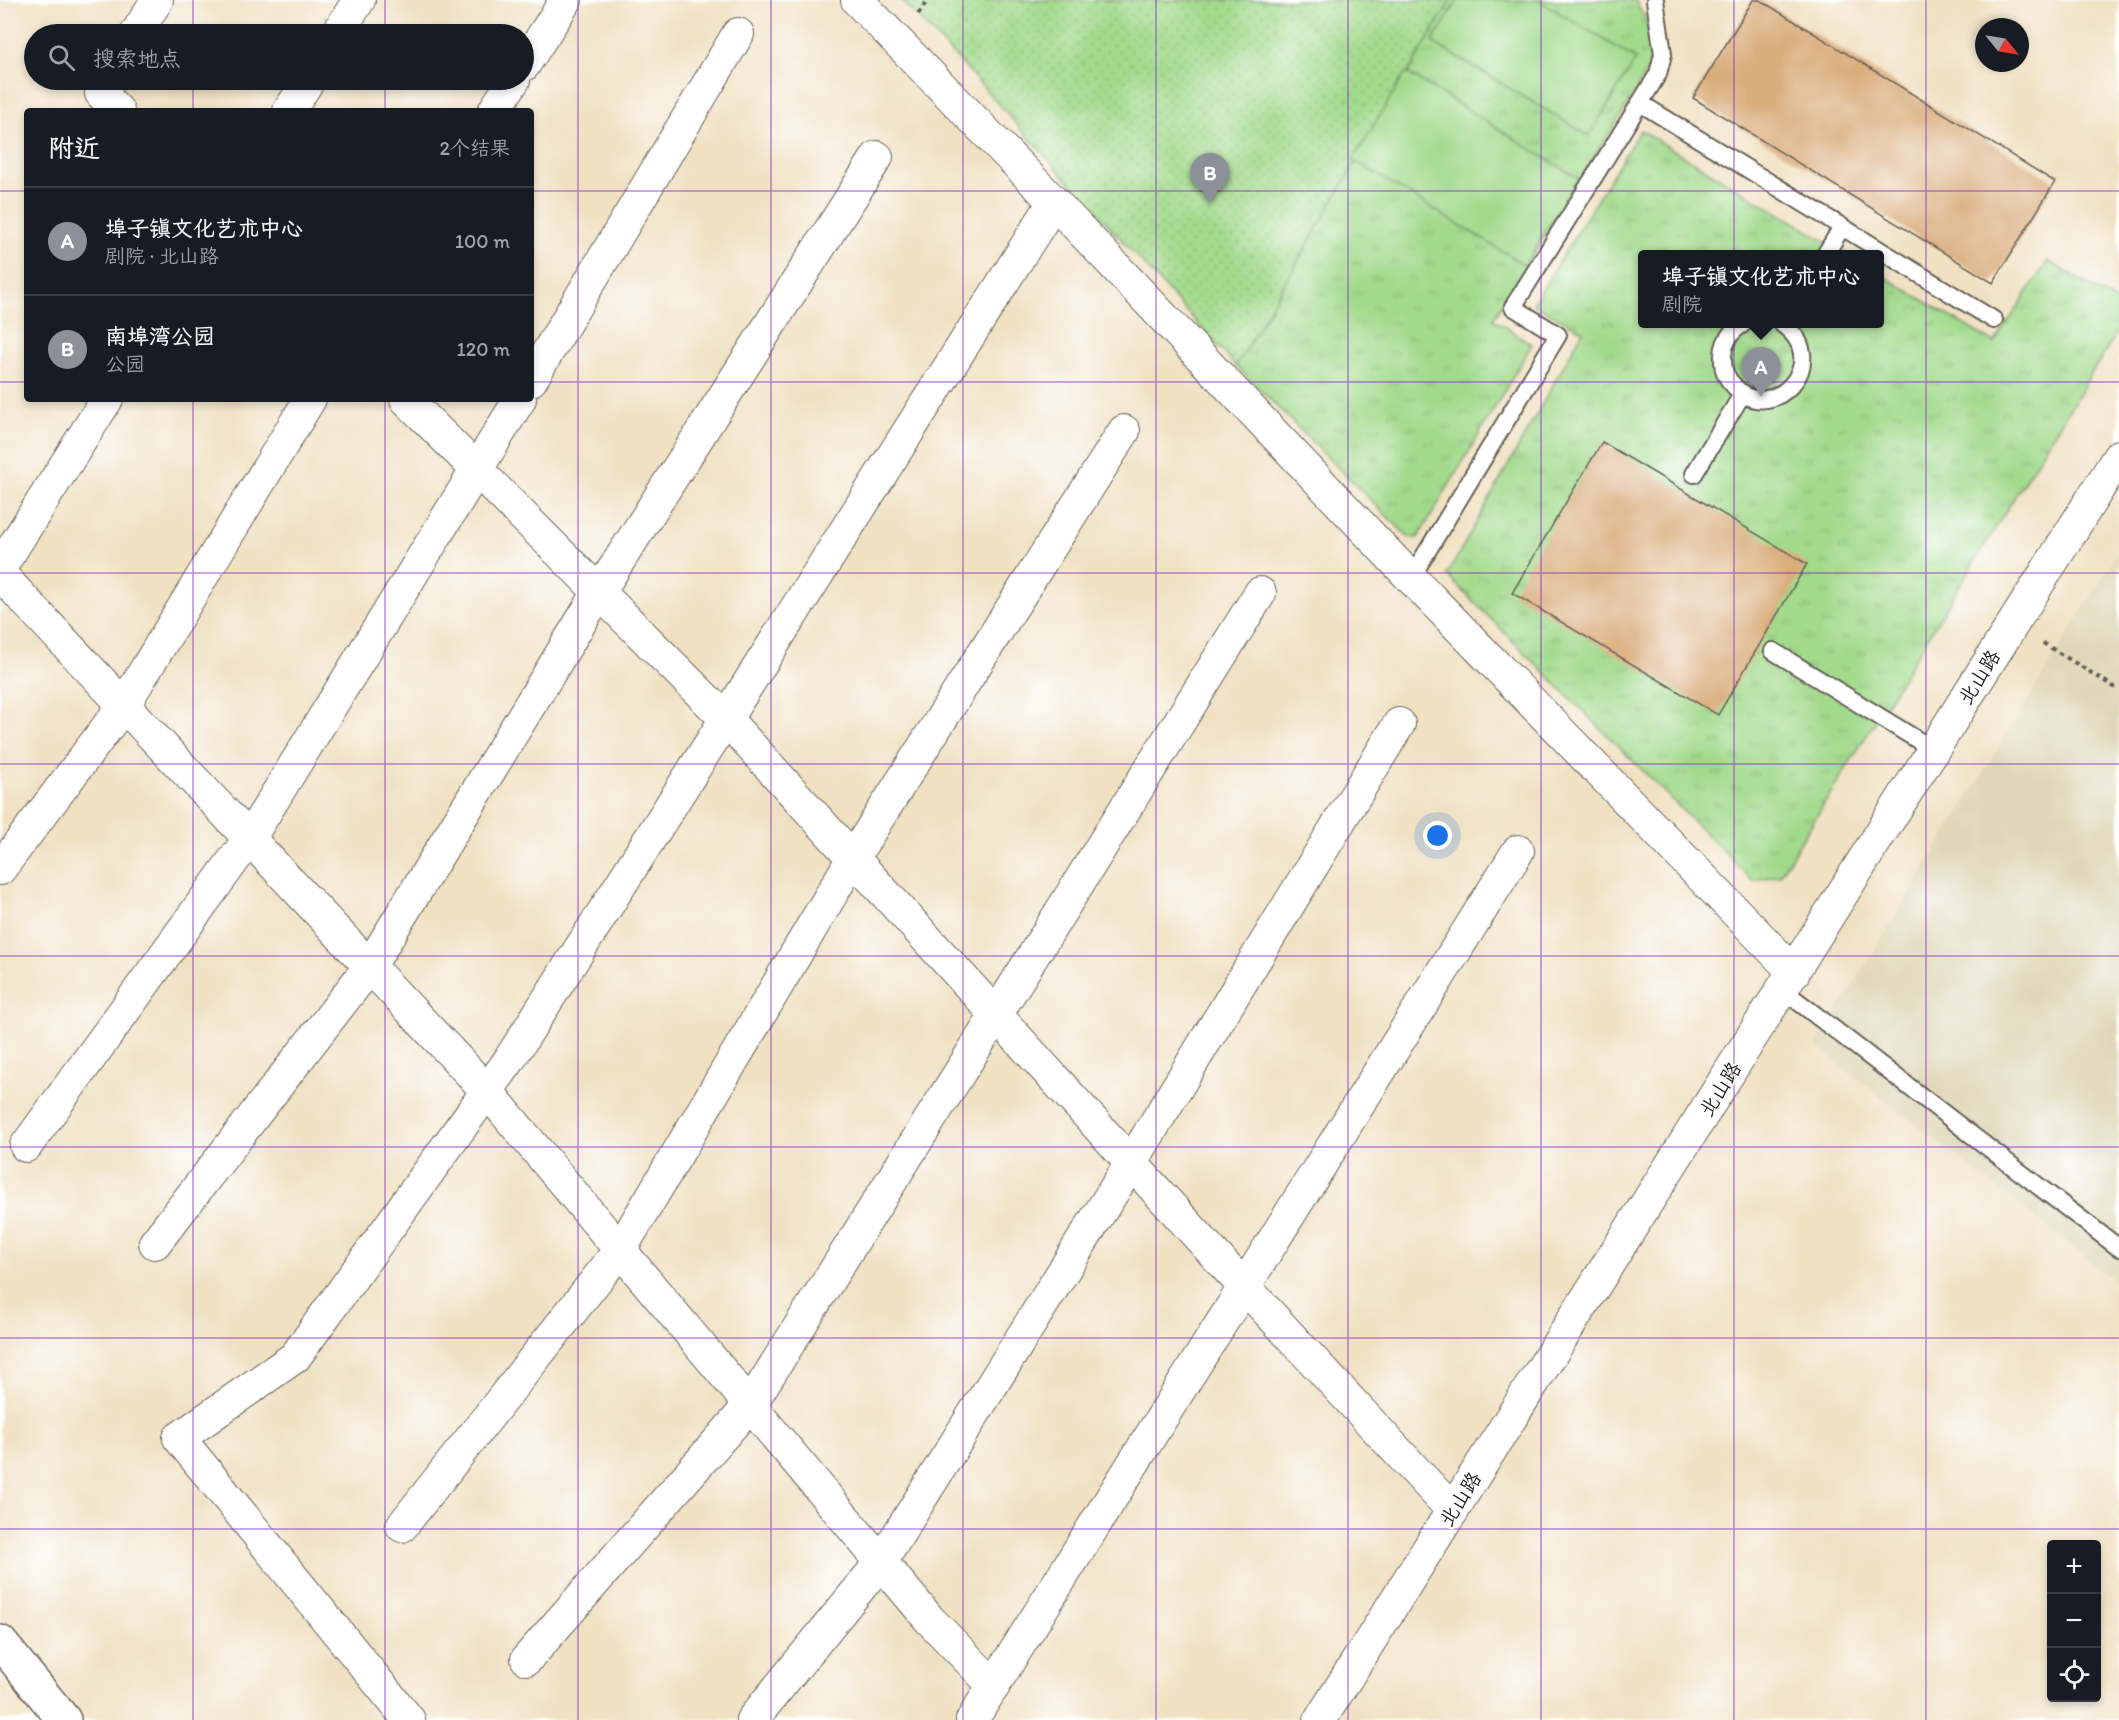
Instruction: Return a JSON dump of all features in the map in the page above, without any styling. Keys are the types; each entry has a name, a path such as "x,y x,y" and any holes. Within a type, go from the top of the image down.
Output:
{"highway":[{"path":"0,1642 64,1720"}],"street":[{"path":"142,24 157,0"},
{"path":"343,24 359,0"},
{"path":"534,50 566,0"},
{"path":"857,0 1054,202 1789,981"},
{"path":"534,375 738,34"},
{"path":"102,90 100,93 115,108"},
{"path":"291,108 303,90"},
{"path":"496,108 508,90"},
{"path":"155,1243 370,966 599,592 877,157"},
{"path":"409,1720 179,1438 295,1357 508,1062 1054,202"},
{"path":"0,568 105,402"},
{"path":"0,869 124,705 308,402"},
{"path":"409,402 726,718 1131,1163 1453,1511"},
{"path":"26,1146 249,839 518,402"},
{"path":"402,1526 620,1250 853,858 1124,431"},
{"name":"北山路","path":"1320,1720 2119,456"},
{"path":"0,574 487,1091 929,1619 994,1686"},
{"path":"527,1659 750,1405 1260,593"},
{"path":"752,1720 881,1562 1131,1163 1399,724"},
{"path":"972,1720 1518,851"}],"lane":[{"path":"1411,578 1558,335 1513,307 1658,74 1663,54 1655,0"},
{"path":"1640,103 1880,250"},
{"path":"1828,250 1842,227"},
{"path":"1884,253 1994,320"},
{"path":"1735,328 1722,352 1723,366 1728,379 1737,390 1749,397 1762,399 1776,397 1788,390 1802,368 1803,355 1800,343 1788,328"},
{"path":"1694,474 1743,393"},
{"path":"1773,651 1934,750"},
{"path":"1789,981 2119,1248"}],"path":[{"path":"2013,625 2119,690"}],"shaded area":[{"path":"2119,551 2119,1284 1816,1046"}],"green space":[{"path":"901,0 1451,0 1236,366 964,66"},
{"path":"1451,0 1635,0 1647,22 1652,61 1636,91 1493,319 1532,344 1418,538 1408,537 1236,366"},
{"path":"1458,0 1538,0 1636,59 1589,136 1432,42"},
{"path":"1406,72 1578,178 1525,265 1353,160"},
{"path":"1640,130 1840,250 1638,250 1638,328 1884,328 1884,276 1994,343 2048,261 2119,303 2119,329 1780,875 1753,881 1447,575 1583,331 1533,304"}],"building":[{"path":"1753,0 1760,0 2055,182 1993,283 1693,98"},
{"path":"1602,442 1807,564 1718,715 1512,593"}],"place":[{"name":"南埠湾公园","path":"1210,203"},
{"name":"埠子镇文化艺术中心","path":"1761,397"}]}
